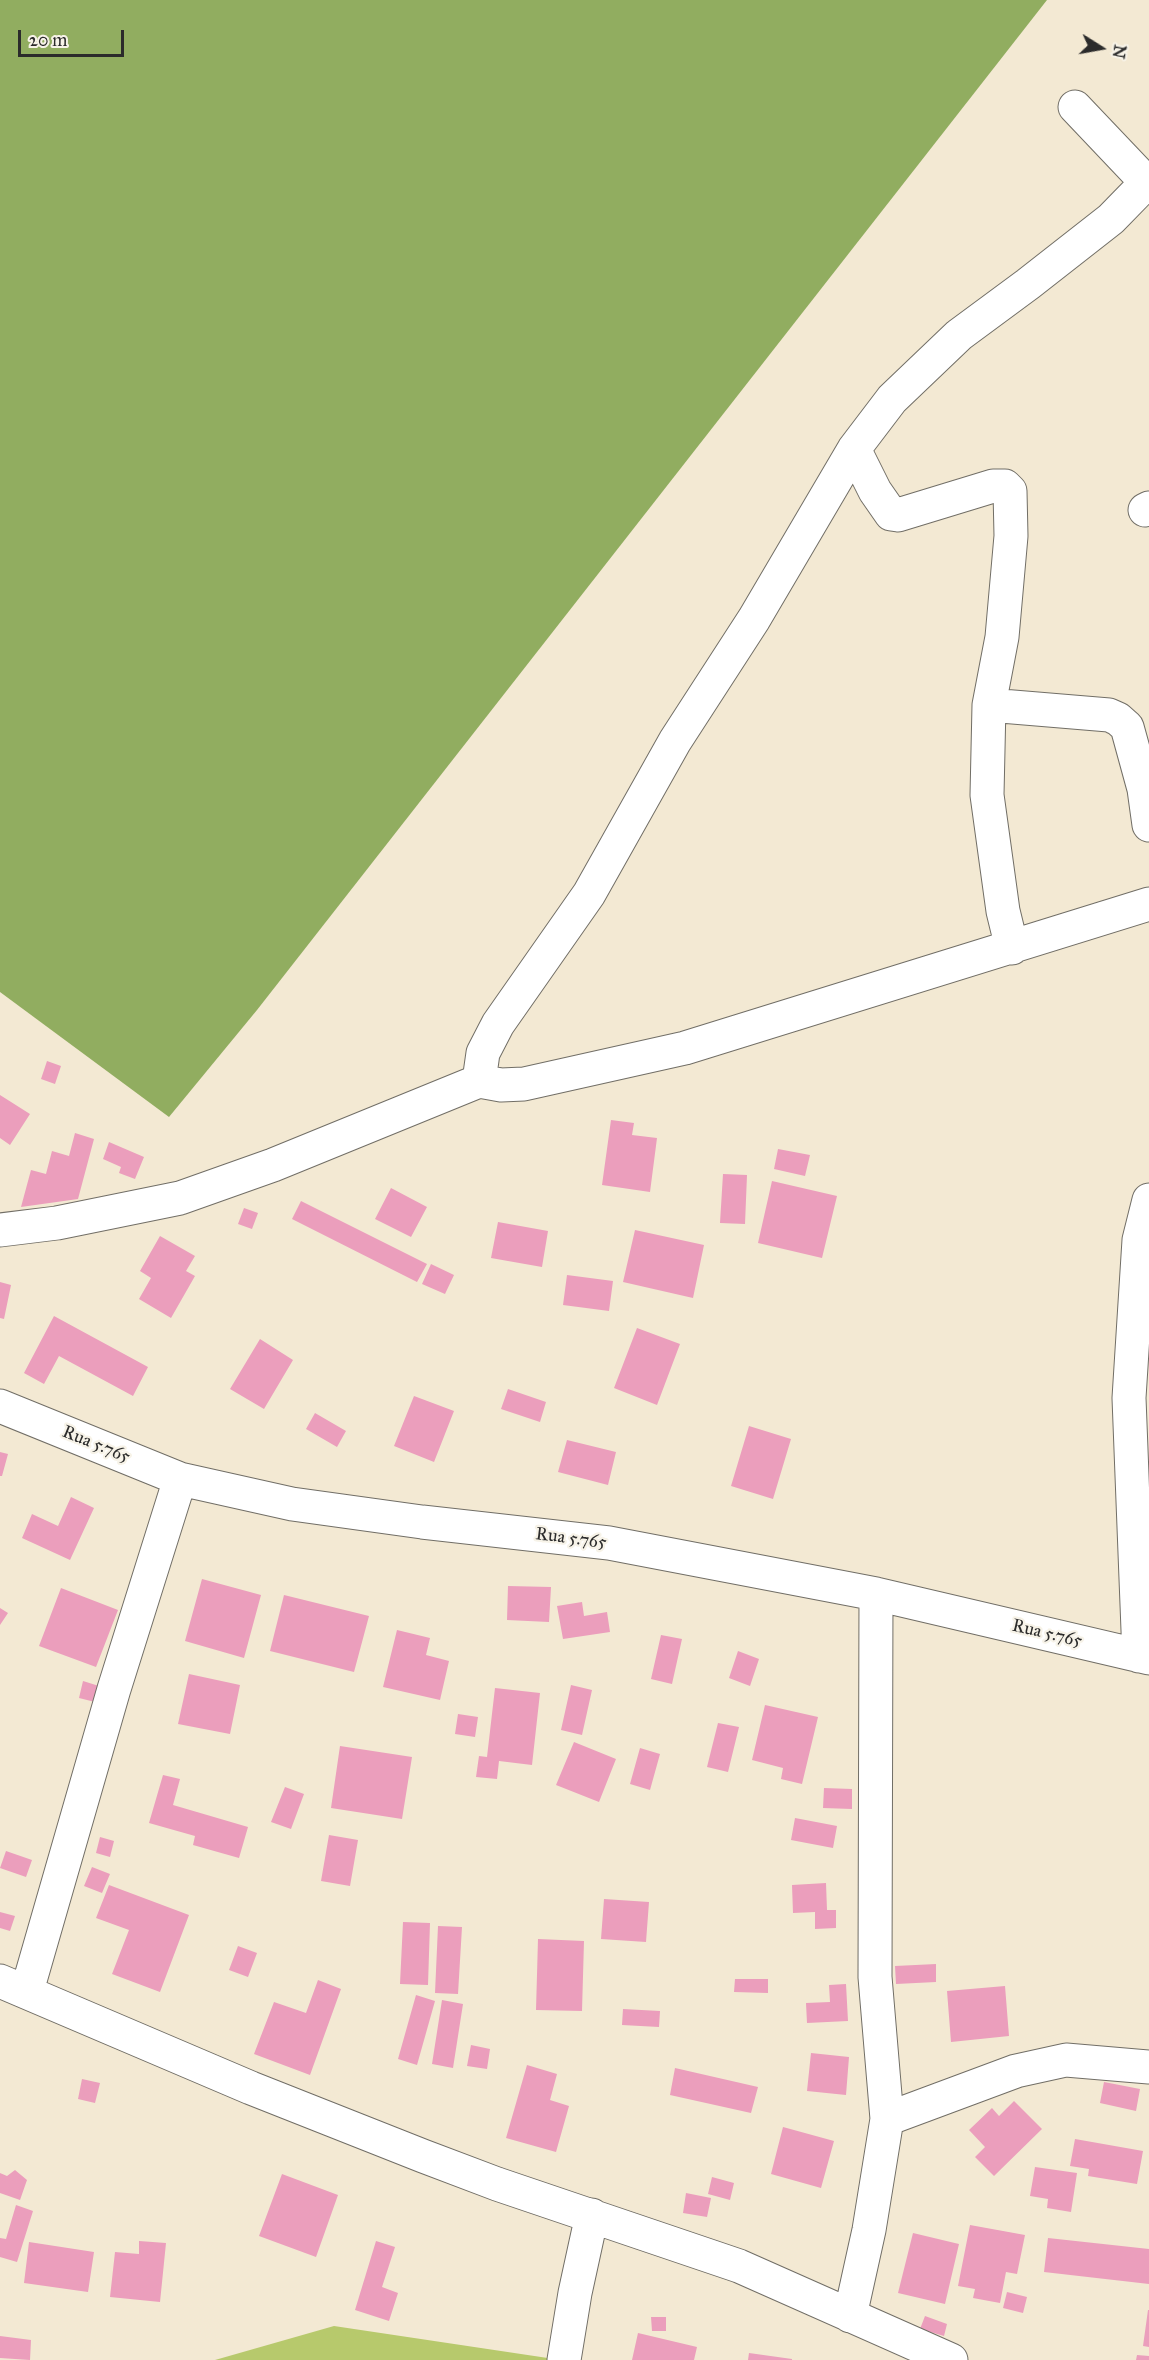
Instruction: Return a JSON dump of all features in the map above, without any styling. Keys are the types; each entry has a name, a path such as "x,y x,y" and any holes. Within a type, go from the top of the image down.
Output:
{"street":[{"path":"479,1081 483,1053 498,1024 589,894 675,741 754,619 854,449 892,399 958,335 1111,219 1148,182 1075,107"},
{"path":"854,449 875,491 891,514 898,516 993,486 1005,486 1010,491 1011,536 1002,637 989,705 987,795 1003,911 1012,948"},
{"path":"989,705 1109,715 1118,718 1126,727 1144,789 1149,825"},
{"path":"0,1230 57,1223 180,1198 273,1165 479,1081 501,1085 524,1084 685,1048 1149,904"},
{"path":"1144,1657 1129,1398 1139,1240 1149,1200"},
{"name":"Rua 5.765","path":"0,1406 180,1479 292,1504 422,1522 609,1543 876,1594 1144,1657"},
{"path":"180,1479 114,1689 13,1986 294,2105 497,2184 739,2266 949,2360"},
{"path":"850,2316 869,2230 887,2119 875,1977 876,1594"},
{"path":"887,2119 1016,2071 1066,2060 1149,2067"},
{"path":"564,2360 575,2293 592,2215"}],"green space":[{"path":"0,0 1047,0 257,1010 169,1117 0,992"},
{"path":"334,2326 561,2360 215,2360"}],"building":[{"path":"47,1061 61,1066 55,1084 41,1079"},
{"path":"0,1095 30,1114 10,1145 0,1138"},
{"path":"611,1120 634,1123 632,1135 657,1138 650,1192 602,1185"},
{"path":"75,1133 94,1139 78,1199 21,1207 31,1170 46,1174 52,1151 69,1156"},
{"path":"109,1142 144,1157 135,1179 119,1173 121,1167 103,1159"},
{"path":"778,1149 810,1155 805,1176 774,1169"},
{"path":"723,1174 747,1175 745,1224 720,1223"},
{"path":"772,1181 837,1196 822,1258 758,1243"},
{"path":"391,1188 427,1207 411,1237 375,1219"},
{"path":"301,1201 427,1264 417,1282 292,1219"},
{"path":"244,1208 258,1213 252,1229 238,1224"},
{"path":"498,1222 548,1231 542,1267 491,1258"},
{"path":"635,1230 704,1245 693,1298 623,1282"},
{"path":"160,1236 195,1256 186,1271 195,1276 171,1318 139,1299 151,1278 140,1271"},
{"path":"431,1264 454,1275 445,1294 422,1284"},
{"path":"567,1275 613,1281 609,1311 563,1305"},
{"path":"0,1282 11,1285 4,1319 0,1318"},
{"path":"54,1316 148,1367 133,1396 59,1356 44,1384 24,1373"},
{"path":"637,1328 680,1344 657,1405 614,1388"},
{"path":"260,1339 293,1360 264,1409 230,1389"},
{"path":"508,1389 546,1402 540,1422 501,1409"},
{"path":"414,1396 454,1411 434,1462 394,1446"},
{"path":"315,1413 346,1431 337,1447 306,1429"},
{"path":"749,1426 791,1439 773,1499 731,1486"},
{"path":"567,1440 616,1452 608,1485 558,1472"},
{"path":"0,1452 8,1454 2,1476 0,1476"},
{"path":"71,1497 94,1508 70,1560 22,1538 32,1514 58,1526"},
{"path":"202,1579 261,1595 244,1658 185,1641"},
{"path":"508,1586 551,1587 549,1622 507,1620"},
{"path":"61,1588 118,1610 96,1667 39,1646"},
{"path":"284,1595 369,1616 354,1672 270,1651"},
{"path":"582,1602 584,1616 607,1612 610,1632 563,1639 557,1606"},
{"path":"0,1608 8,1613 0,1625"},
{"path":"397,1630 430,1638 426,1655 449,1661 440,1700 383,1687"},
{"path":"661,1635 682,1639 672,1684 651,1679"},
{"path":"738,1651 759,1659 750,1686 729,1678"},
{"path":"189,1674 240,1685 230,1734 178,1724"},
{"path":"83,1681 99,1686 95,1702 79,1698"},
{"path":"571,1685 592,1690 582,1735 561,1730"},
{"path":"495,1688 540,1693 532,1765 499,1761 497,1779 476,1777 479,1756 487,1757"},
{"path":"765,1705 818,1717 802,1784 781,1779 783,1768 752,1760"},
{"path":"458,1714 478,1717 475,1737 455,1734"},
{"path":"718,1723 739,1727 728,1772 707,1767"},
{"path":"574,1742 616,1759 599,1802 556,1785"},
{"path":"340,1746 412,1757 402,1819 331,1808"},
{"path":"640,1748 660,1754 650,1790 630,1784"},
{"path":"163,1775 180,1779 173,1805 248,1827 239,1858 193,1845 195,1836 149,1823"},
{"path":"285,1787 304,1794 291,1829 271,1822"},
{"path":"824,1788 852,1789 852,1809 823,1808"},
{"path":"795,1818 837,1826 833,1848 791,1840"},
{"path":"329,1835 358,1840 350,1886 321,1881"},
{"path":"100,1837 114,1841 110,1857 96,1853"},
{"path":"6,1851 32,1860 26,1877 0,1868"},
{"path":"92,1867 110,1874 102,1893 84,1886"},
{"path":"826,1883 827,1910 836,1910 836,1928 815,1929 815,1912 793,1913 792,1885"},
{"path":"109,1885 189,1915 160,1992 112,1974 129,1930 96,1918"},
{"path":"604,1899 649,1902 646,1942 601,1939"},
{"path":"0,1912 15,1916 10,1931 0,1928"},
{"path":"403,1922 430,1923 428,1985 400,1984"},
{"path":"438,1926 462,1927 458,1994 435,1993"},
{"path":"538,1939 584,1941 582,2011 536,2010"},
{"path":"238,1946 257,1953 248,1977 229,1970"},
{"path":"936,1964 936,1982 896,1984 895,1966"},
{"path":"735,1979 768,1979 768,1993 734,1992"},
{"path":"318,1980 341,1989 310,2075 254,2054 274,2002 306,2013"},
{"path":"846,1984 848,2021 807,2023 806,2003 830,2002 829,1985"},
{"path":"1005,1986 1009,2036 951,2042 947,1991"},
{"path":"416,1995 435,2001 417,2065 398,2059"},
{"path":"442,2000 463,2004 453,2068 432,2064"},
{"path":"623,2009 660,2011 659,2027 622,2025"},
{"path":"471,2045 490,2049 487,2069 467,2066"},
{"path":"811,2053 849,2057 846,2095 807,2091"},
{"path":"527,2065 557,2074 550,2100 569,2106 556,2152 506,2138"},
{"path":"675,2068 758,2087 751,2113 670,2095"},
{"path":"82,2079 100,2083 95,2103 78,2099"},
{"path":"1104,2082 1140,2089 1136,2111 1100,2103"},
{"path":"1014,2101 1042,2129 994,2176 975,2157 985,2147 969,2130 992,2108 999,2116"},
{"path":"783,2127 834,2141 821,2188 771,2174"},
{"path":"1075,2139 1143,2151 1137,2184 1088,2176 1089,2169 1070,2166"},
{"path":"1035,2167 1077,2173 1071,2212 1047,2208 1048,2199 1030,2196"},
{"path":"15,2170 27,2180 20,2200 0,2193 0,2173 7,2176"},
{"path":"282,2174 338,2195 316,2257 259,2236"},
{"path":"712,2177 734,2183 730,2200 708,2194"},
{"path":"686,2193 711,2198 707,2217 683,2213"},
{"path":"16,2205 33,2211 17,2262 0,2257 0,2238 6,2239"},
{"path":"970,2225 1025,2235 1017,2274 1006,2272 1000,2303 973,2298 975,2289 958,2286"},
{"path":"913,2233 959,2244 945,2304 898,2293"},
{"path":"1048,2238 1149,2249 1149,2284 1044,2272"},
{"path":"139,2241 166,2243 160,2302 110,2297 115,2252 139,2254"},
{"path":"376,2241 395,2247 382,2287 398,2293 389,2321 355,2310"},
{"path":"29,2242 94,2252 88,2292 24,2283"},
{"path":"1007,2292 1027,2297 1023,2313 1003,2308"},
{"path":"1149,2310 1149,2347 1143,2346"},
{"path":"925,2316 947,2324 944,2336 920,2329"},
{"path":"651,2317 666,2317 666,2331 652,2331"},
{"path":"638,2333 697,2347 694,2360 632,2360"},
{"path":"0,2336 31,2340 30,2360 0,2358"},
{"path":"749,2353 792,2359 792,2360 748,2360"},
{"path":"1137,2355 1149,2356 1149,2360 1136,2360"}]}
